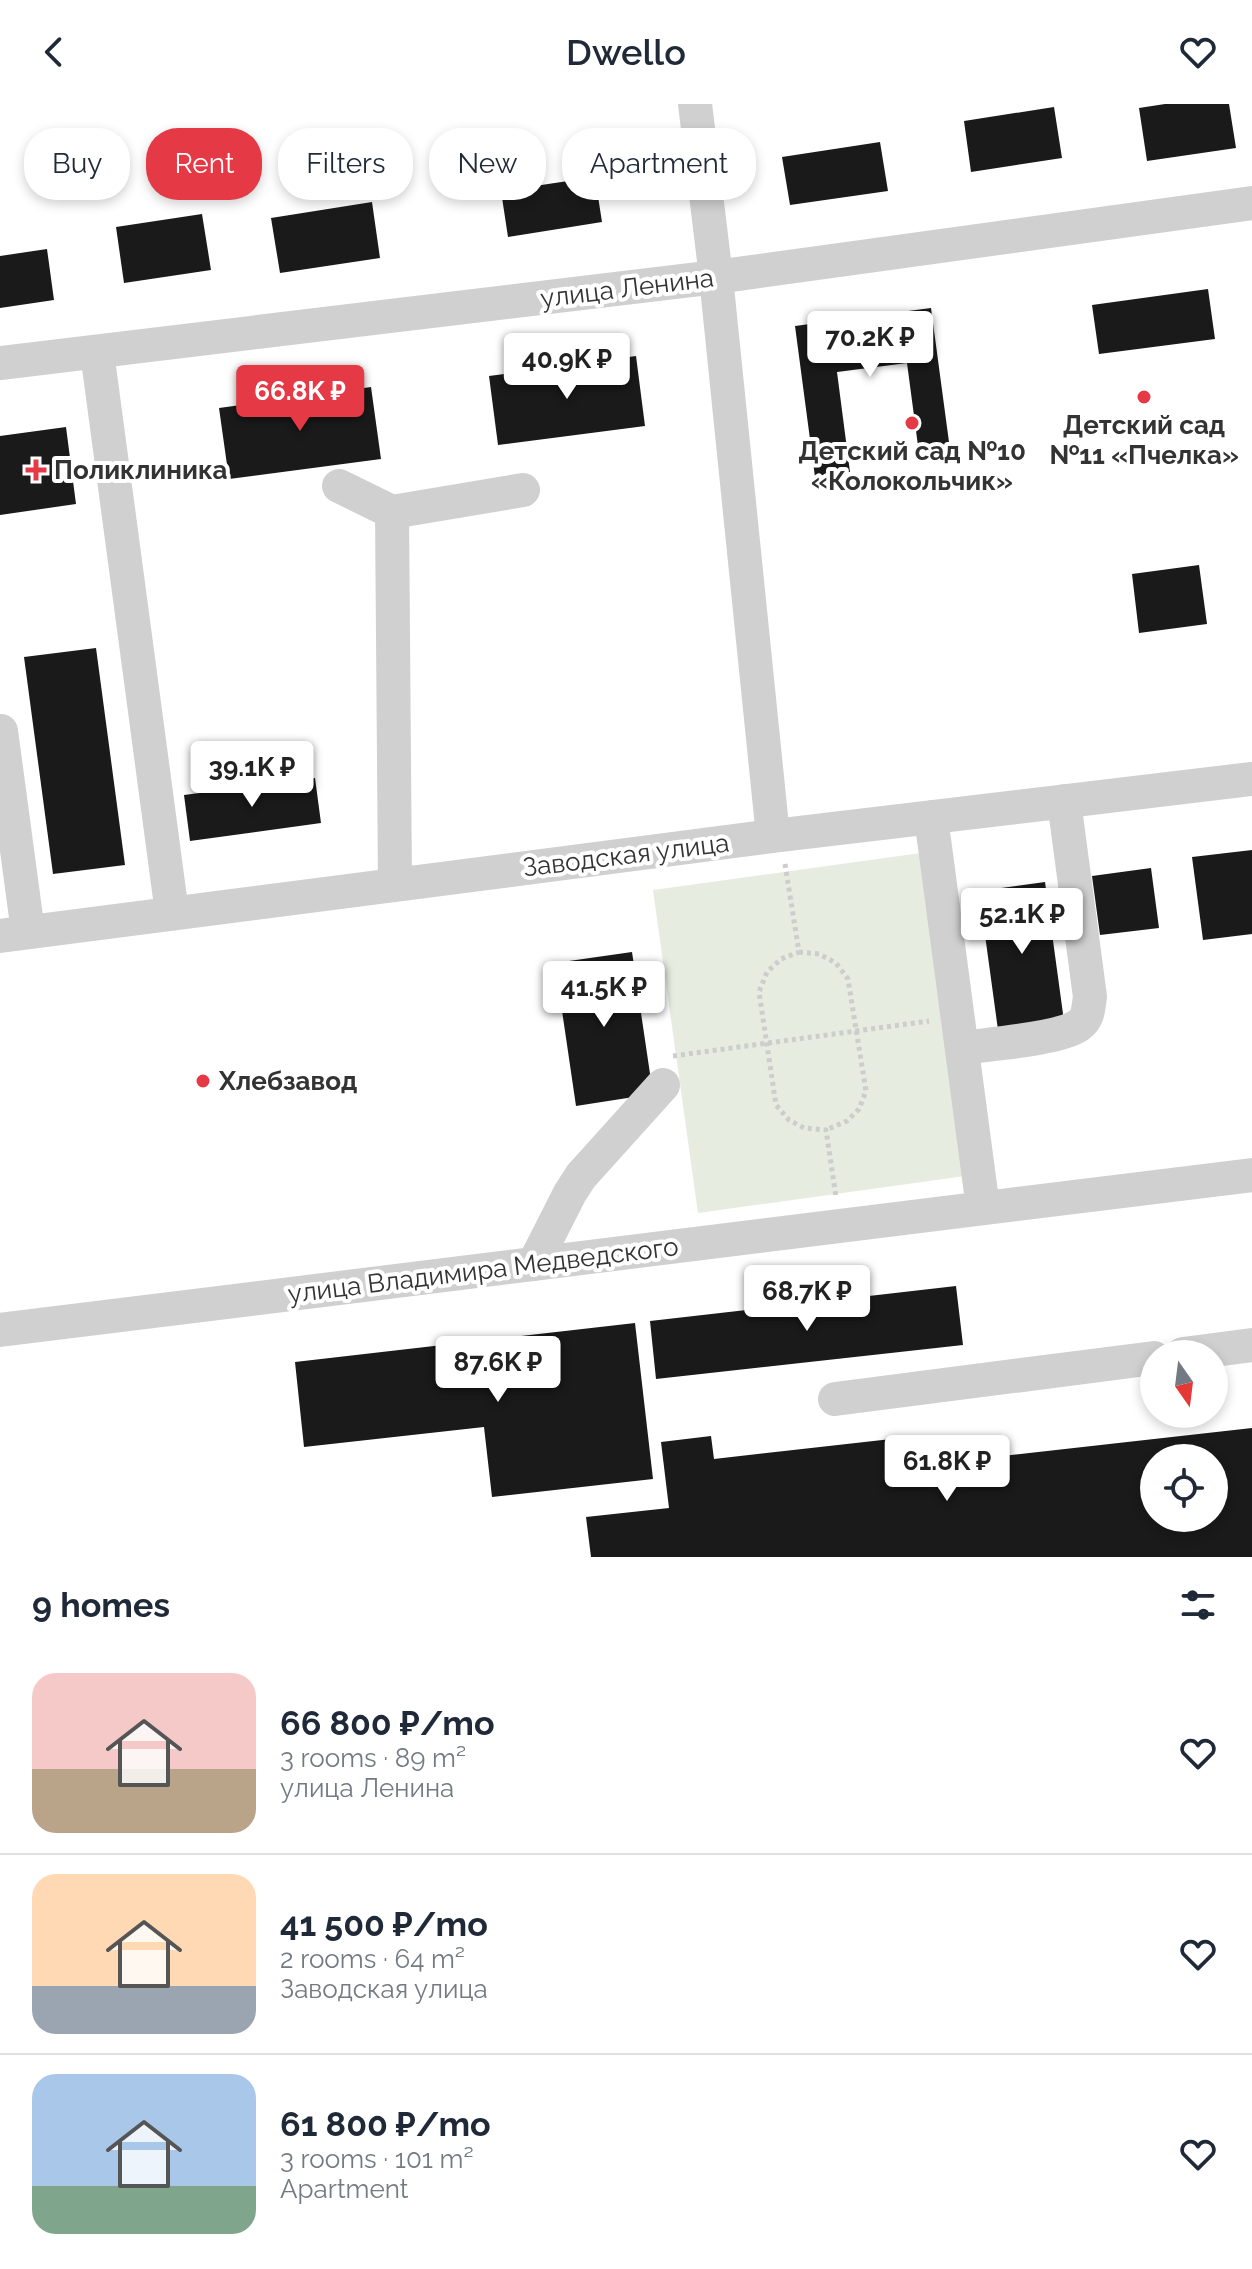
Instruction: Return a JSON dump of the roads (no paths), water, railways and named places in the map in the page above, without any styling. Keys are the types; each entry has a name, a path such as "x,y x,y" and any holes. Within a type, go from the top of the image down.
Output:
{"street":[{"path":"695,104 777,836"},
{"name":"улица Ленина","path":"0,363 716,277 1252,203"},
{"path":"97,352 172,913"},
{"path":"339,486 392,512 523,490"},
{"path":"392,512 395,885"},
{"path":"1,731 14,934"},
{"name":"Заводская улица","path":"14,934 777,836 1252,779"},
{"path":"960,1032 1064,1034 1081,1025 1087,1015 1090,997 1064,801"},
{"path":"931,817 983,1208"},
{"path":"534,1264 581,1176 663,1085"},
{"name":"улица Владимира Медведского","path":"0,1330 1252,1175"},
{"path":"1228,1348 1252,1345"},
{"path":"835,1399 1140,1360"}],"place":[{"name":"Детский сад №11 «Пчелка»","path":"1144,397"},
{"name":"Детский сад №10 «Колокольчик»","path":"912,423"},
{"name":"Поликлиника","path":"36,470"},
{"name":"Хлебзавод","path":"203,1081"}]}
